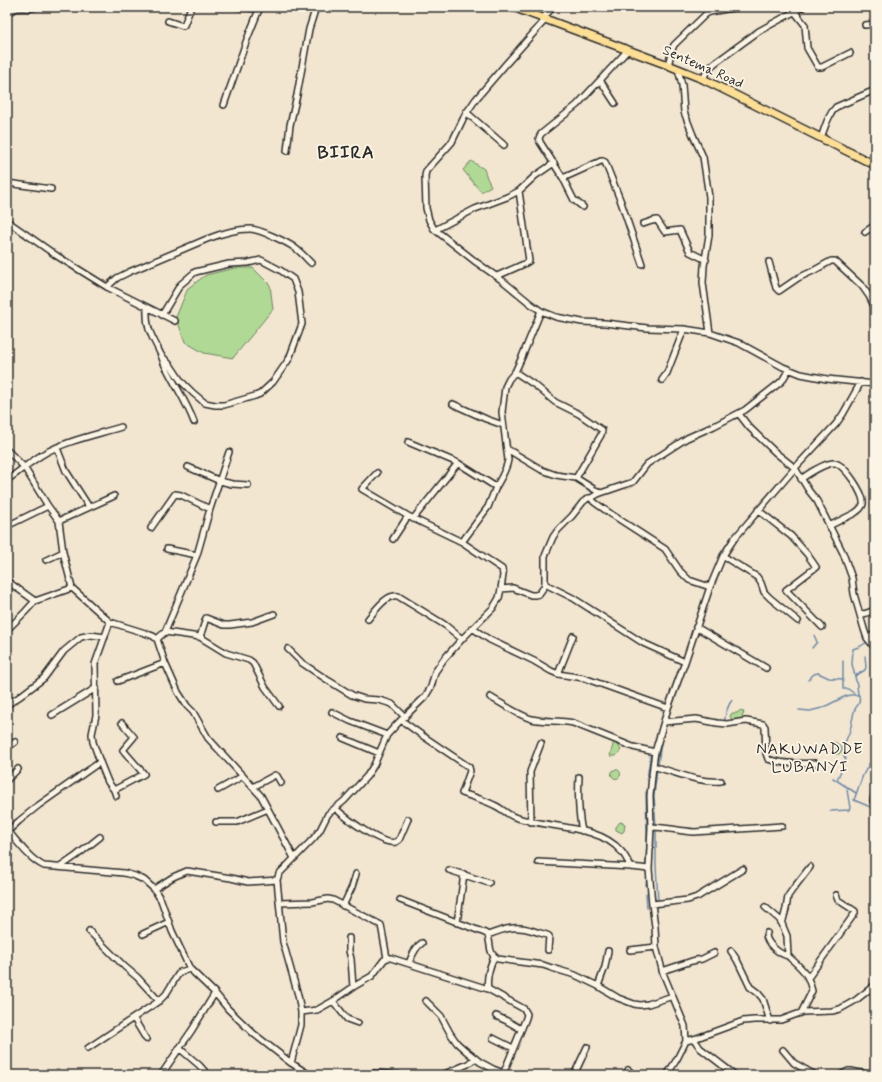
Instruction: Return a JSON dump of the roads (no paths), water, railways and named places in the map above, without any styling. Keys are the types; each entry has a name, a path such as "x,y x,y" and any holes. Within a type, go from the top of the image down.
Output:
{"main road":[{"name":"Sentema Road","path":"513,7 702,79 875,165"}],"street":[{"path":"7,14 19,7 36,7"},
{"path":"168,21 183,26 191,7"},
{"path":"224,105 246,42 260,8 238,7"},
{"path":"287,151 290,125 309,30 316,7"},
{"path":"553,7 466,112 452,142 426,171 426,208 431,225 435,230 476,262 497,276 531,304 541,311 556,317 582,322 647,328 684,329 710,333 739,343 783,367 801,374 875,384"},
{"path":"668,65 672,50 678,41 706,14 718,9 738,7"},
{"path":"702,79 708,69 715,63 759,31 803,7"},
{"path":"794,11 804,23 807,48 818,67 822,67 850,53"},
{"path":"865,25 875,24"},
{"path":"583,207 574,200 563,178 540,142 539,138 540,135 577,105 628,50"},
{"path":"678,69 682,85 684,112 702,158 709,197 710,235 704,266 703,283 710,333"},
{"path":"600,80 615,103"},
{"path":"821,138 827,121 832,111 836,107 875,90"},
{"path":"466,112 504,145"},
{"path":"563,178 601,161 605,162 621,202 642,264"},
{"path":"435,230 475,210 519,191 535,176 554,163"},
{"path":"7,183 51,189"},
{"path":"497,276 529,261 519,191"},
{"path":"643,224 657,220 665,232 680,230 690,252 706,260"},
{"path":"7,221 57,256 107,287 175,321"},
{"path":"865,232 875,225"},
{"path":"107,287 117,278 129,272 219,234 238,230 257,230 268,234 294,247 311,263"},
{"path":"161,355 181,380 202,401 209,404 224,405 260,394 273,382 289,359 302,324 298,292 293,279 280,270 260,260 248,263 229,264 196,272 180,285 162,315"},
{"path":"770,262 776,288 779,291 801,276 831,261 835,261 862,286 875,308"},
{"path":"147,308 148,328 166,368 194,422"},
{"path":"462,542 488,507 496,487 507,467 508,455 502,412 506,383 515,372 528,345 541,311"},
{"path":"662,380 667,373 684,329"},
{"path":"501,589 513,588 527,594 535,595 542,590 545,584 545,556 553,537 583,502 600,493 633,482 647,464 687,438 739,414 782,381 789,369"},
{"path":"515,372 556,402 579,414 602,430 601,435 576,478"},
{"path":"667,1075 686,1041 685,1026 662,971 656,947 649,869 651,827 650,796 653,766 664,722 710,586 723,556 734,539 758,510 794,468 836,424 861,382"},
{"path":"453,404 503,425"},
{"path":"739,414 749,427 794,468 816,501 849,567 854,594 864,630 875,648"},
{"path":"7,480 45,453 78,440 121,427"},
{"path":"408,442 458,463 496,487"},
{"path":"57,448 66,471 89,507"},
{"path":"507,449 542,470 549,473 576,478 600,493"},
{"path":"7,450 24,467 59,521 63,552 72,588 110,622 146,632 157,639 165,663 178,692 193,712 208,738 261,796 294,858"},
{"path":"157,639 165,632 197,555 229,452"},
{"path":"393,539 458,463"},
{"path":"801,479 813,471 834,463 845,468 851,477 859,492 863,504 855,513 829,526"},
{"path":"188,467 220,481 232,484 248,485"},
{"path":"291,1063 301,1026 301,1012 298,995 283,942 277,880 279,874 305,849 314,838 328,814 344,801 367,776 374,765 387,735 425,697 431,688 435,672 444,659 472,628 493,608 499,598 503,576 502,569 462,542 410,518 362,489 377,473"},
{"path":"151,528 175,494 181,495 210,510"},
{"path":"59,521 114,496"},
{"path":"591,498 594,502 665,549 680,571 689,580 710,586"},
{"path":"7,526 48,506"},
{"path":"758,510 791,536 816,567 786,590 822,627"},
{"path":"167,549 197,555"},
{"path":"46,560 63,552"},
{"path":"723,556 757,578 761,583 764,592 798,621"},
{"path":"7,581 35,601"},
{"path":"545,584 573,598 643,643 685,662"},
{"path":"7,630 35,601 72,588"},
{"path":"368,619 386,599 394,595 445,625 462,639"},
{"path":"860,613 864,614 875,610"},
{"path":"200,637 206,618 224,625 230,625 252,622 274,614"},
{"path":"110,622 96,664 96,714 92,734 93,742 100,762 108,782 114,790 116,796"},
{"path":"696,627 766,668"},
{"path":"472,628 490,640 558,674 584,678 668,708"},
{"path":"165,632 200,637 226,653 249,660 253,663 265,687 279,706"},
{"path":"869,640 871,636 875,634"},
{"path":"7,705 44,678 64,651 81,637 91,635 105,637"},
{"path":"558,674 573,636"},
{"path":"288,649 302,663 352,695 364,699 379,700 392,704 403,718 423,736 469,767 470,771 462,793 495,805 511,816 531,822 582,831 608,839 621,850 631,867"},
{"path":"118,681 165,663"},
{"path":"52,714 96,688"},
{"path":"490,697 528,718 573,723 633,747 656,752"},
{"path":"332,712 350,721 387,735"},
{"path":"664,722 696,719 728,724 746,721 763,724 765,727 766,753 768,759 792,763 815,763"},
{"path":"114,790 144,774 123,750 134,738 122,723"},
{"path":"343,738 379,753"},
{"path":"7,748 15,742"},
{"path":"531,822 530,772 541,743"},
{"path":"100,762 7,831 31,857 44,866 124,873 144,880 154,889 161,900 172,931 190,969 254,1034 291,1063 310,1075"},
{"path":"653,766 698,780 710,782 721,781"},
{"path":"7,780 18,769"},
{"path":"253,787 275,775 278,776 281,783"},
{"path":"218,790 243,776"},
{"path":"579,778 579,812 582,831"},
{"path":"875,790 873,802 875,804"},
{"path":"334,808 369,834 390,843 399,840 408,819"},
{"path":"216,822 237,822 268,809"},
{"path":"651,827 694,832 782,826"},
{"path":"60,868 100,837"},
{"path":"538,862 649,869"},
{"path":"782,924 788,896 796,883 810,867"},
{"path":"652,904 682,901 697,897 743,869"},
{"path":"449,870 489,883"},
{"path":"154,889 173,877 187,871 248,882 277,880"},
{"path":"343,906 356,874"},
{"path":"457,923 464,874"},
{"path":"808,978 855,913 855,911 838,900 836,895"},
{"path":"279,903 312,902 328,899 381,925 387,958"},
{"path":"400,900 488,935 510,928 526,928 549,936 548,950"},
{"path":"765,907 779,919 788,936 788,956"},
{"path":"143,934 169,922"},
{"path":"89,931 137,977 159,1001"},
{"path":"767,933 766,939 777,951 788,956 803,969 808,978 812,991 801,1013"},
{"path":"488,935 491,952 494,957 498,959 543,965 575,975 622,1000 634,1004 640,1005 672,996"},
{"path":"350,938 349,951 353,987"},
{"path":"409,963 415,950 419,944 422,943"},
{"path":"630,950 656,947"},
{"path":"598,986 605,967 608,951"},
{"path":"731,951 750,987 763,999 770,1021"},
{"path":"662,971 692,961 702,960 714,953"},
{"path":"488,989 488,975 494,957"},
{"path":"301,1012 317,1010 333,1001 372,976 387,958 409,963 488,989 524,1009 527,1014 506,1074 475,1058 457,1043 441,1016 426,1001"},
{"path":"88,1048 159,1001 166,994 176,976 180,972 190,969"},
{"path":"686,1041 743,1022 754,1020 781,1020 801,1013 840,1009 856,1000 875,985"},
{"path":"162,1075 215,993"},
{"path":"333,1001 347,1019 358,1023"},
{"path":"496,1016 521,1029"},
{"path":"134,1018 146,1039"},
{"path":"493,1038 514,1048"},
{"path":"694,1039 700,1048 735,1075"},
{"path":"574,1075 588,1047"},
{"path":"179,1048 208,1075"},
{"path":"783,1050 794,1062 815,1075"},
{"path":"442,1075 468,1064 475,1058"},
{"path":"628,1070 635,1075"},
{"path":"840,1075 852,1071 875,1074"},
{"path":"375,1073 399,1075"}],"waterway":[{"path":"812,648 817,642 814,635"},
{"path":"858,695 852,664 853,649 867,642"},
{"path":"855,676 865,670 865,656"},
{"path":"843,661 843,689 848,689 855,694"},
{"path":"808,680 814,674 818,673 829,678 842,679"},
{"path":"799,710 810,711 822,708 850,695 859,695 859,703 855,709 847,738 842,748 846,759 837,780"},
{"path":"725,722 725,717 732,700"},
{"path":"677,718 693,717"},
{"path":"658,764 662,736 666,724"},
{"path":"647,779 651,752"},
{"path":"874,755 863,775 854,800 875,809"},
{"path":"655,809 654,796 657,768"},
{"path":"833,778 856,793"},
{"path":"830,811 849,810 848,787"},
{"path":"646,792 646,865"},
{"path":"655,812 656,826"},
{"path":"656,829 658,901"},
{"path":"644,871 647,873 646,886"},
{"path":"646,893 647,908"}],"district":[{"name":"BIIRA","path":"346,153"},
{"name":"NAKUWADDE LUBANYI","path":"810,758"}]}
